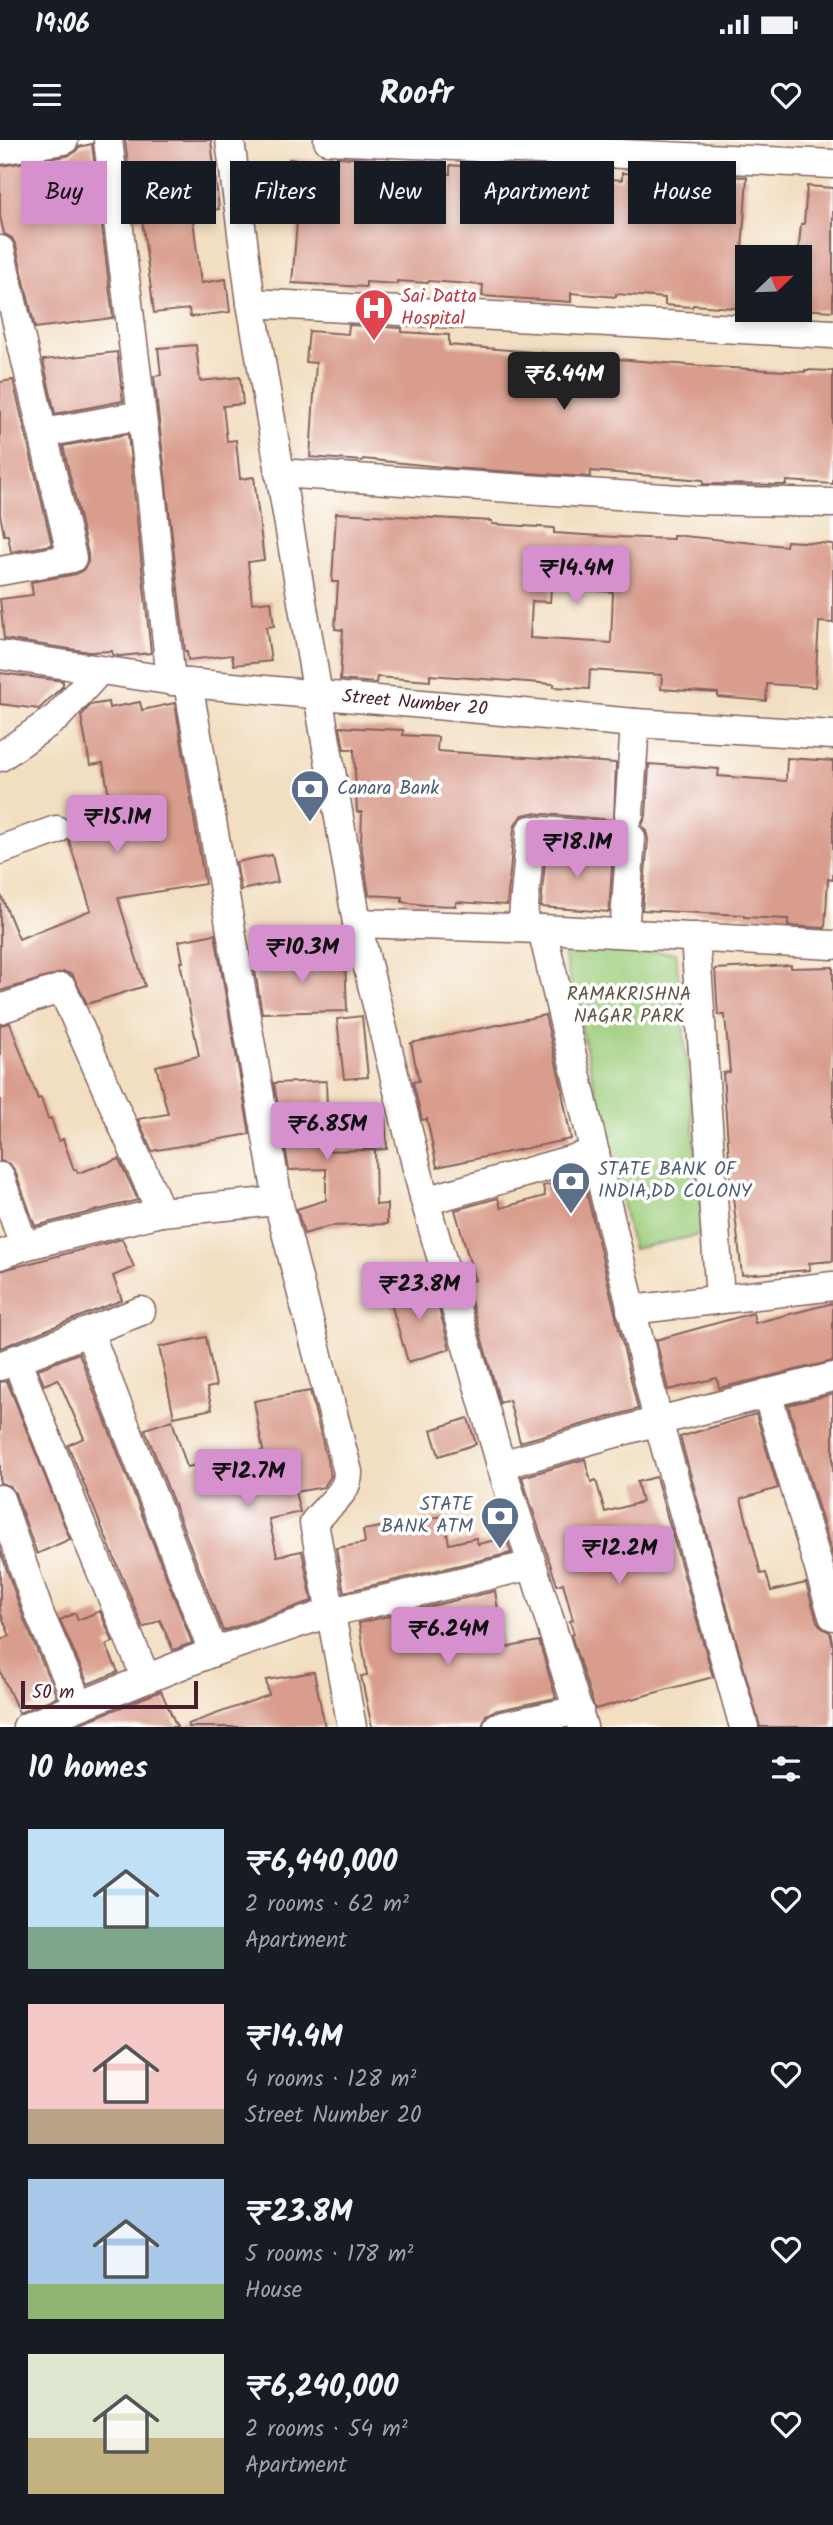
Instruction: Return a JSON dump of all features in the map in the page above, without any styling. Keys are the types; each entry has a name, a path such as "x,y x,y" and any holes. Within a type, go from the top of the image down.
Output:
{"street":[{"path":"0,150 29,143 64,140"},
{"path":"108,140 141,415 179,682 278,1200 348,1472 345,1489 314,1523 352,1727"},
{"path":"230,140 251,303 357,923 425,1201 501,1465 581,1718 498,1727"},
{"path":"328,140 833,164"},
{"path":"0,250 72,558 0,571"},
{"path":"251,303 833,334"},
{"path":"44,432 141,415"},
{"path":"279,473 694,500 833,503"},
{"name":"Street Number 20","path":"0,655 179,682 635,723 833,735"},
{"path":"0,757 57,717 100,670"},
{"path":"629,815 635,723"},
{"path":"0,850 56,830"},
{"path":"624,933 631,838 531,830 532,928 595,1153 658,1421 744,1727"},
{"path":"357,923 532,928 833,945"},
{"path":"695,937 720,1299"},
{"path":"0,1009 62,988 160,1212"},
{"path":"425,1201 595,1153"},
{"path":"0,1177 12,1250 160,1212 278,1200"},
{"path":"631,1310 833,1286"},
{"path":"141,1311 8,1363 76,1512 146,1678"},
{"path":"89,1332 213,1652"},
{"path":"501,1465 658,1421 833,1377"},
{"path":"767,1393 833,1616"},
{"path":"0,1499 40,1615 79,1705"},
{"path":"27,1727 213,1652 331,1612 532,1565"}],"green space":[{"name":"RAMAKRISHNA NAGAR PARK","path":"562,946 676,953 704,1234 633,1249"}],"building":[{"path":"125,140 211,140 213,161 128,161"},
{"path":"92,144 94,161 34,161 67,156 79,147"},
{"path":"337,157 368,159 354,161 354,224 446,224 446,174 450,174 450,165 460,166 460,224 614,224 614,179 622,180 622,173 628,173 628,224 736,224 736,176 747,177 742,245 735,245 735,308 665,305 665,298 616,294 616,297 571,293 571,302 482,296 483,285 429,281 397,281 397,284 366,282 366,287 292,283 297,224 340,224 340,161 337,161"},
{"path":"21,163 21,224 102,224 113,318 35,328 16,246 12,238 4,234 0,216 0,166"},
{"path":"216,183 219,209 216,209"},
{"path":"807,186 833,188 833,311 812,310 812,245 799,245 801,224 804,224"},
{"path":"143,224 194,224 201,283 226,279 230,312 190,317 189,309 154,313"},
{"path":"349,325 402,328 402,332 449,335 449,345 714,367 833,371 833,484 787,481 786,485 703,484 703,480 591,471 590,477 310,457 316,363 306,362 309,331 348,334"},
{"path":"196,345 200,381 240,377 243,404 223,406 227,441 236,440 240,479 254,477 264,560 248,562 252,603 271,601 274,626 266,627 271,661 234,665 232,655 188,660 185,651 154,376 161,375 158,348"},
{"path":"117,352 123,401 55,414 43,360"},
{"path":"13,380 52,545 11,552 0,514 0,382"},
{"path":"128,434 151,653 120,656 113,655 112,651 90,652 4,639 0,599 33,595 31,582 76,574 83,570 88,562 63,446"},
{"path":"336,513 492,521 492,524 554,528 554,533 616,537 673,539 673,535 786,546 787,541 833,544 833,623 819,622 815,687 767,684 766,701 718,697 718,693 661,689 662,675 590,670 589,689 430,675 430,681 377,677 376,683 340,680 343,630 335,629 338,582 332,582","holes":["551,588 613,592 611,643 530,638 532,601 550,602"]},
{"path":"0,673 63,681 63,686 39,709 0,704"},
{"path":"108,702 109,708 140,702 142,710 175,703 205,884 118,898 145,986 87,1004 72,974 64,972 0,991 0,893 19,939 91,910 69,841 71,835 114,822 103,763 90,765 81,716 90,705"},
{"path":"340,727 403,730 403,735 438,737 437,751 616,763 614,820 532,813 523,815 514,828 507,905 456,902 456,906 425,905 402,902 402,897 369,895 361,845 362,812 357,812 354,749 344,749"},
{"path":"787,758 833,761 833,880 828,879 825,928 788,926 788,919 642,910 648,839 642,825 646,816 649,764 719,769 718,776 786,781"},
{"path":"546,848 613,853 609,912 541,907"},
{"path":"272,855 278,882 241,890 236,862"},
{"path":"215,934 250,1134 152,1151 138,1119 168,1114 156,1066 199,1056 180,962 183,962 179,941"},
{"path":"345,957 347,1011 262,1013 253,959"},
{"path":"791,965 791,968 833,967 833,1261 809,1263 810,1270 742,1275 730,1171 723,1073 730,1072 725,1015 718,1015 715,969"},
{"path":"545,1015 571,1139 437,1167 427,1119 422,1120 413,1082 419,1081 411,1043"},
{"path":"362,1016 368,1077 344,1079 337,1019"},
{"path":"10,1023 38,1099 41,1098 48,1119 51,1118 59,1141 63,1139 74,1170 78,1173 119,1159 138,1200 35,1226 15,1171 10,1164 0,1161 0,1025"},
{"path":"326,1081 327,1108 320,1108 321,1151 375,1150 376,1205 387,1204 387,1224 330,1226 304,1234 297,1209 326,1200 326,1169 289,1170 274,1083"},
{"path":"385,1114 387,1149 365,1150 357,1118"},
{"path":"583,1177 638,1409 520,1442 509,1400 500,1403 466,1283 475,1280 455,1210 498,1198 501,1208 545,1196 543,1186"},
{"path":"122,1239 134,1267 113,1276 122,1300 0,1348 0,1271"},
{"path":"427,1282 430,1292 434,1291 450,1349 408,1362 388,1293"},
{"path":"833,1303 833,1361 719,1388 717,1378 668,1390 656,1340 753,1313 755,1323"},
{"path":"206,1337 216,1386 207,1388 212,1409 174,1417 159,1347"},
{"path":"79,1353 192,1643 173,1650 160,1620 143,1628 68,1445 84,1438 58,1379 44,1385 38,1369"},
{"path":"7,1381 70,1539 37,1554 15,1493 10,1486 0,1483 0,1382"},
{"path":"310,1391 331,1476 324,1487 295,1492 300,1512 269,1519 277,1556 302,1551 312,1601 223,1631 145,1429 172,1420 187,1467 263,1451 254,1401"},
{"path":"833,1394 833,1557 788,1405"},
{"path":"756,1414 778,1488 741,1499 761,1574 766,1573 771,1591 806,1583 817,1621 822,1628 830,1632 833,1645 833,1727 760,1727 680,1437"},
{"path":"468,1418 476,1444 439,1456 431,1430"},
{"path":"585,1459 591,1482 596,1480 605,1512 642,1502 637,1482 656,1477 713,1677 595,1709 571,1635 574,1634 570,1621 573,1620 563,1583 557,1585 522,1477"},
{"path":"444,1516 449,1544 476,1538 478,1544 506,1538 511,1553 344,1592 336,1548 365,1543 363,1530"},
{"path":"0,1550 25,1622 57,1697 19,1713 0,1671 0,1640 10,1636 0,1612"},
{"path":"495,1591 504,1648 539,1641 556,1698 494,1711 486,1715 482,1727 372,1727 361,1676 367,1675 359,1623"},
{"path":"100,1611 113,1642 106,1645 118,1672 88,1684 60,1620 75,1613 78,1620"},
{"path":"314,1672 325,1727 189,1727 188,1724 269,1695 266,1680"},
{"path":"161,1691 177,1727 71,1727"}],"place":[{"name":"Sai Datta Hospital","path":"374,342"},
{"name":"Canara Bank","path":"310,823"},
{"name":"STATE BANK OF INDIA,DD COLONY","path":"571,1215"},
{"name":"STATE BANK ATM","path":"500,1550"}]}
